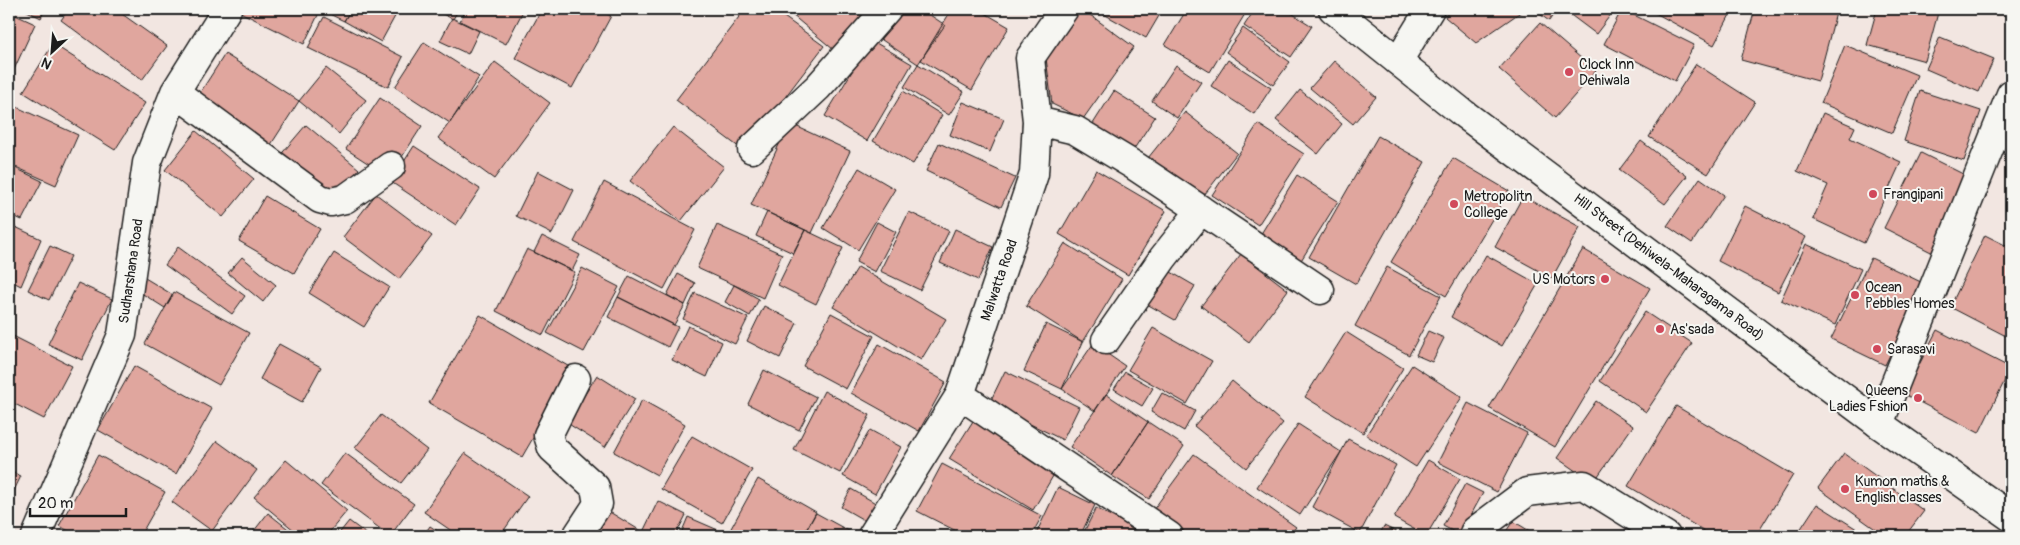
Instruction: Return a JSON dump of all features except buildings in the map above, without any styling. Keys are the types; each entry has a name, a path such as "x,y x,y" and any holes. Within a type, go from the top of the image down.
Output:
{"street":[{"name":"Sudharshana Road","path":"36,536 122,335 147,163 175,92 227,9"},
{"path":"752,149 818,87 887,9"},
{"name":"Malwatta Road","path":"872,536 960,395 1034,174 1037,121 1030,58 1064,9"},
{"name":"Hill Street (Dehiwela-Maharagama Road)","path":"1333,9 1464,114 1879,424 2011,517"},
{"path":"1398,61 1430,9"},
{"path":"175,92 320,198 331,202 345,199 391,166"},
{"path":"1879,424 2011,94"},
{"path":"1037,121 1075,130 1135,166 1320,290"},
{"path":"1106,340 1163,258 1201,210"},
{"path":"576,380 548,435 552,448 595,487 598,504 577,536"},
{"path":"960,395 1169,536"},
{"path":"1473,536 1475,531 1527,492 1584,484 1666,536"}],"place":[{"name":"Clock Inn Dehiwala","path":"1569,72"},
{"name":"Frangipani","path":"1873,194"},
{"name":"Metropolitn College","path":"1454,204"},
{"name":"US Motors","path":"1605,279"},
{"name":"Ocean Pebbles Homes","path":"1855,295"},
{"name":"As'sada","path":"1660,329"},
{"name":"Sarasavi","path":"1877,349"},
{"name":"Queens Ladies Fshion","path":"1918,398"},
{"name":"Kumon maths & English classes","path":"1845,489"}]}
